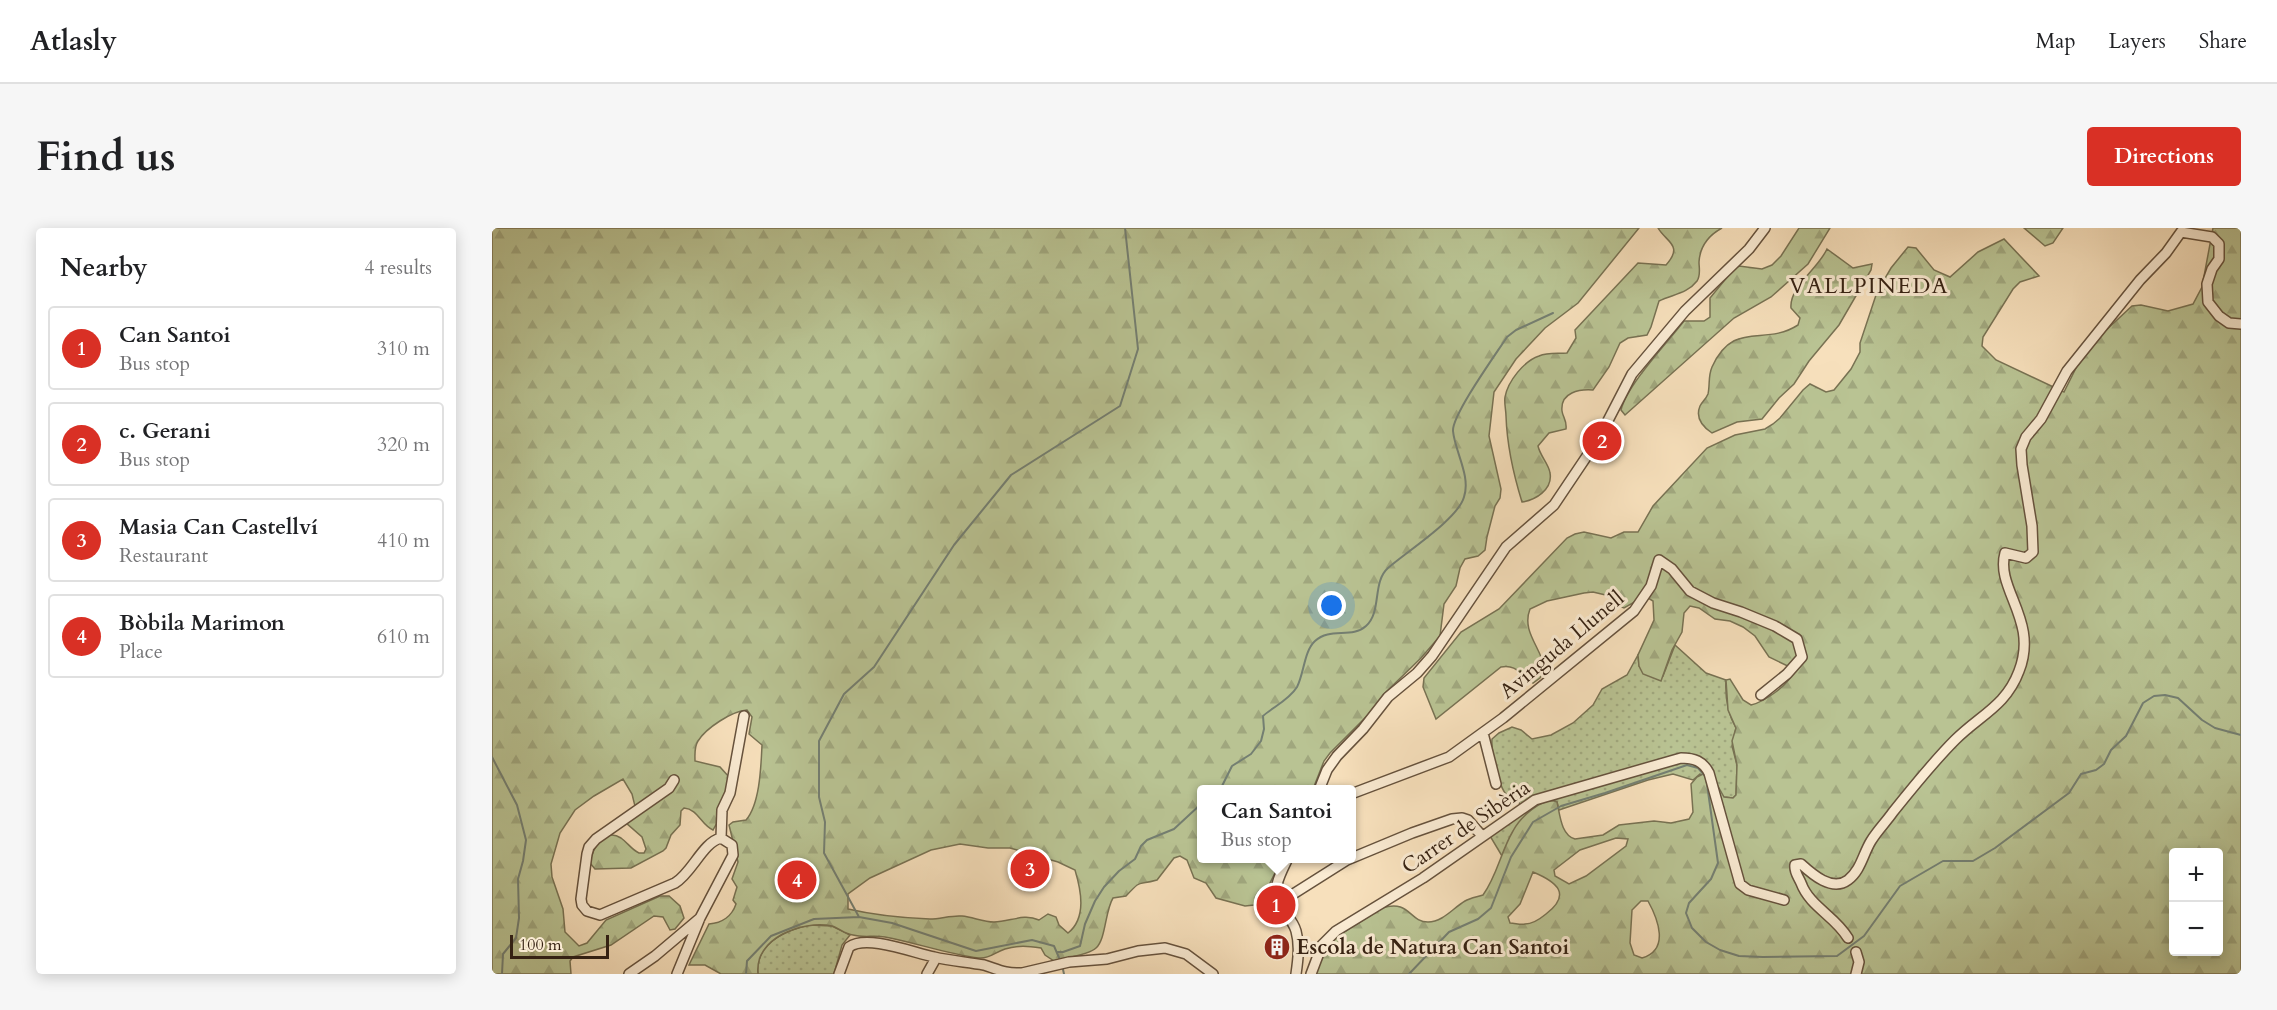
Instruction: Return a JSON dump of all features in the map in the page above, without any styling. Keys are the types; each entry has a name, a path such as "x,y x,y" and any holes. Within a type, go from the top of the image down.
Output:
{"street":[{"path":"1321,785 1337,756 1363,729 1388,697 1417,673 1432,656 1506,547 1554,505 1599,438 1632,374 1685,311 1749,249 1765,228"},
{"path":"1848,938 1836,923 1809,899 1795,873 1795,865 1801,864 1825,882 1838,883 1848,880 1861,865 1874,836 1914,786 1956,739 2008,695 2020,670 2026,640 2023,622 2002,564 2005,553 2026,558 2033,552 2032,526 2023,483 2021,449 2026,437 2041,419 2067,371 2140,279 2166,253 2181,232 2212,237 2219,244 2219,259 2212,269 2207,284 2208,302 2219,316 2229,323 2241,324"},
{"name":"Avinguda Llunell","path":"1356,792 1449,757 1483,733 1634,611 1651,586 1659,560 1672,568 1690,591 1713,603 1775,626 1797,639 1802,657 1787,674 1761,695"},
{"path":"721,838 722,810 730,793 744,716"},
{"path":"1483,733 1496,784"},
{"name":"Carrer de Sibèria","path":"1311,974 1322,945 1333,933 1423,878 1540,797 1622,776 1675,759 1691,758 1702,763 1709,773 1740,884 1748,890 1784,900"},
{"path":"674,780 669,788 596,839 589,847 582,899 584,908 590,913 600,915 675,883 685,876 710,844 721,838"},
{"path":"1356,856 1444,822 1462,818 1473,824 1482,836"},
{"path":"677,974 700,918 733,855 732,845 721,838"},
{"path":"1286,863 1277,886 1279,903 1296,932 1298,951 1296,974"},
{"path":"1279,903 1342,863"},
{"path":"628,974 655,956 700,918"},
{"path":"839,974 847,951 857,943 880,944 996,971 1019,974 1069,962 1168,948 1186,954 1213,974"},
{"path":"1856,952 1859,962 1856,974"},
{"path":"927,974 936,958"}],"green space":[{"path":"492,228 1639,228 1578,303 1545,328 1516,359 1494,392 1489,436 1501,489 1500,498 1495,506 1485,550 1478,556 1465,559 1460,568 1456,586 1444,604 1440,636 1330,753 1324,761 1315,785 1197,785 1197,863 1280,863 1264,895 1254,905 1245,906 1216,898 1206,883 1194,878 1187,860 1180,856 1174,858 1157,880 1140,884 1126,896 1113,898 1102,938 1096,948 1054,961 1045,955 1041,948 1014,947 979,958 885,937 857,936 832,926 820,925 794,929 772,941 764,950 759,961 758,974 721,974 705,965 689,965 709,924 726,918 736,904 733,900 737,887 732,879 738,862 729,825 746,820 751,813 759,784 762,754 762,745 749,734 752,717 747,710 734,713 713,726 702,736 696,746 695,761 720,767 729,777 718,821 713,830 705,825 693,811 684,808 681,811 680,825 671,835 663,851 631,868 595,869 590,863 593,852 600,841 609,835 621,838 639,853 644,853 646,849 642,837 625,822 635,806 632,794 623,779 575,810 560,833 551,864 552,877 563,909 565,932 579,946 587,943 606,920 660,896 669,896 680,906 684,918 675,929 670,930 663,917 654,916 611,945 573,957 570,961 571,974 492,974","holes":["960,844 1010,848 1058,862 1075,870 1081,903 1078,920 1068,933 1059,925 1056,917 1048,914 1039,920 1027,917 994,922 962,916 930,919 899,917 848,909 848,894 870,878 931,850"]},
{"path":"1658,228 1722,228 1713,234 1703,246 1697,281 1684,291 1659,301 1647,335 1628,338 1620,343 1609,367 1593,390 1577,391 1564,400 1562,411 1566,429 1549,433 1538,446 1549,470 1549,484 1542,493 1522,502 1513,470 1508,438 1505,399 1509,385 1522,367 1533,359 1546,354 1567,353 1576,338 1575,330 1638,263 1666,265 1671,258 1673,248"},
{"path":"1799,228 1830,228 1808,264 1771,297 1734,318 1625,415 1621,410 1631,389 1648,364 1684,321 1704,321 1710,317 1710,298 1733,270 1739,266 1762,269 1772,265 1781,256"},
{"path":"2024,228 2063,228 2053,243 2045,246"},
{"path":"2213,228 2241,228 2241,974 1314,974 1328,942 1382,908 1398,906 1417,919 1428,922 1443,917 1471,898 1483,895 1516,826 1532,809 1545,802 1557,802 1564,829 1570,837 1575,839 1603,835 1619,825 1654,821 1671,823 1689,819 1693,812 1691,784 1705,773 1715,781 1724,797 1733,798 1736,795 1737,765 1732,741 1736,728 1728,710 1726,680 1730,679 1743,700 1751,705 1775,692 1787,682 1793,672 1792,668 1769,657 1755,636 1743,627 1730,621 1715,619 1699,608 1690,606 1684,613 1682,632 1672,650 1661,681 1643,674 1639,666 1638,655 1654,620 1653,601 1645,596 1624,608 1619,606 1614,597 1593,592 1547,601 1530,609 1528,625 1545,670 1533,683 1511,667 1501,667 1436,719 1423,687 1424,678 1461,632 1499,609 1567,538 1584,532 1611,538 1624,532 1638,532 1653,506 1707,448 1735,435 1765,429 1780,418 1810,384 1826,392 1834,390 1851,369 1860,352 1860,343 1877,292 1891,268 1908,247 1916,248 1934,270 1950,277 1978,252 2004,239 2039,276 2020,282 2013,289 1983,337 1982,346 1996,360 2064,392 2077,366 2102,334 2132,306 2141,305 2168,311 2193,304 2202,287","holes":["1616,838 1628,839 1626,846 1586,876 1569,884 1555,876 1554,870 1580,850","1533,872 1555,884 1560,895 1558,900 1544,916 1533,922 1510,923 1508,917 1520,904","1641,901 1648,901 1659,933 1656,948 1651,954 1642,958 1634,955 1630,943 1632,910"]},
{"path":"1827,249 1853,268 1872,264 1871,270 1839,325 1809,361 1794,384 1762,419 1737,422 1712,433 1701,422 1698,414 1708,394 1712,367 1721,352 1730,343 1740,338 1773,334 1798,325 1800,318 1791,308 1792,300 1799,285"},
{"path":"1675,645 1706,673 1726,680 1728,705 1736,728 1732,746 1737,765 1736,795 1733,798 1724,797 1700,774 1693,780 1673,774 1648,780 1559,810 1557,802 1553,800 1534,810 1521,822 1511,836 1502,856 1490,836 1523,811 1517,798 1508,796 1502,786 1494,761 1492,739 1512,727 1521,730 1532,739 1551,735 1573,723 1593,705 1602,689 1627,675 1638,655 1639,666 1663,676"},
{"path":"809,925 832,926 850,935 842,945 834,974 758,974 761,955 773,940"}],"waterway":[{"path":"859,917 824,853 825,822 819,797 819,741 844,694 874,667 954,545 1011,475 1120,406 1138,349 1125,228"},
{"path":"1222,785 1232,766 1251,754 1261,741 1264,729 1263,716 1294,692 1311,645 1321,637 1354,632 1366,626 1374,613 1383,574 1431,535 1460,506 1466,489 1466,481 1453,431 1459,412 1507,337 1516,330 1553,313"},
{"path":"1409,974 1449,932 1478,919 1491,908 1511,857 1533,822 1561,806 1687,765 1698,768 1706,777 1718,863 1711,879 1689,903 1686,913 1692,928 1706,942 1720,950 1739,956 1837,956 1864,936 1900,886 1943,861 1973,861 1995,848 2069,793 2081,774 2096,770 2104,764 2111,750 2126,736 2143,703 2154,696 2165,695 2178,698 2202,720 2215,728 2241,735"},
{"path":"492,757 517,805 526,840 518,879 519,918 516,938 503,954 502,974"},
{"path":"1058,952 1080,946 1085,924 1095,901 1119,871 1135,859 1141,846 1147,840 1174,829 1197,808"},
{"path":"746,974 747,961 771,936 814,919 859,917 892,923 976,951 1032,940 1054,946 1060,960"},
{"path":"1062,965 1064,974"}],"place":[{"name":"c. Gerani","path":"1602,441"},
{"name":"Masia Can Castellví","path":"1030,869"},
{"name":"Bòbila Marimon","path":"797,880"},
{"name":"Can Santoi","path":"1276,905"},
{"name":"Escola de Natura Can Santoi","path":"1277,947"}],"district":[{"name":"VALLPINEDA","path":"1869,286"}]}
